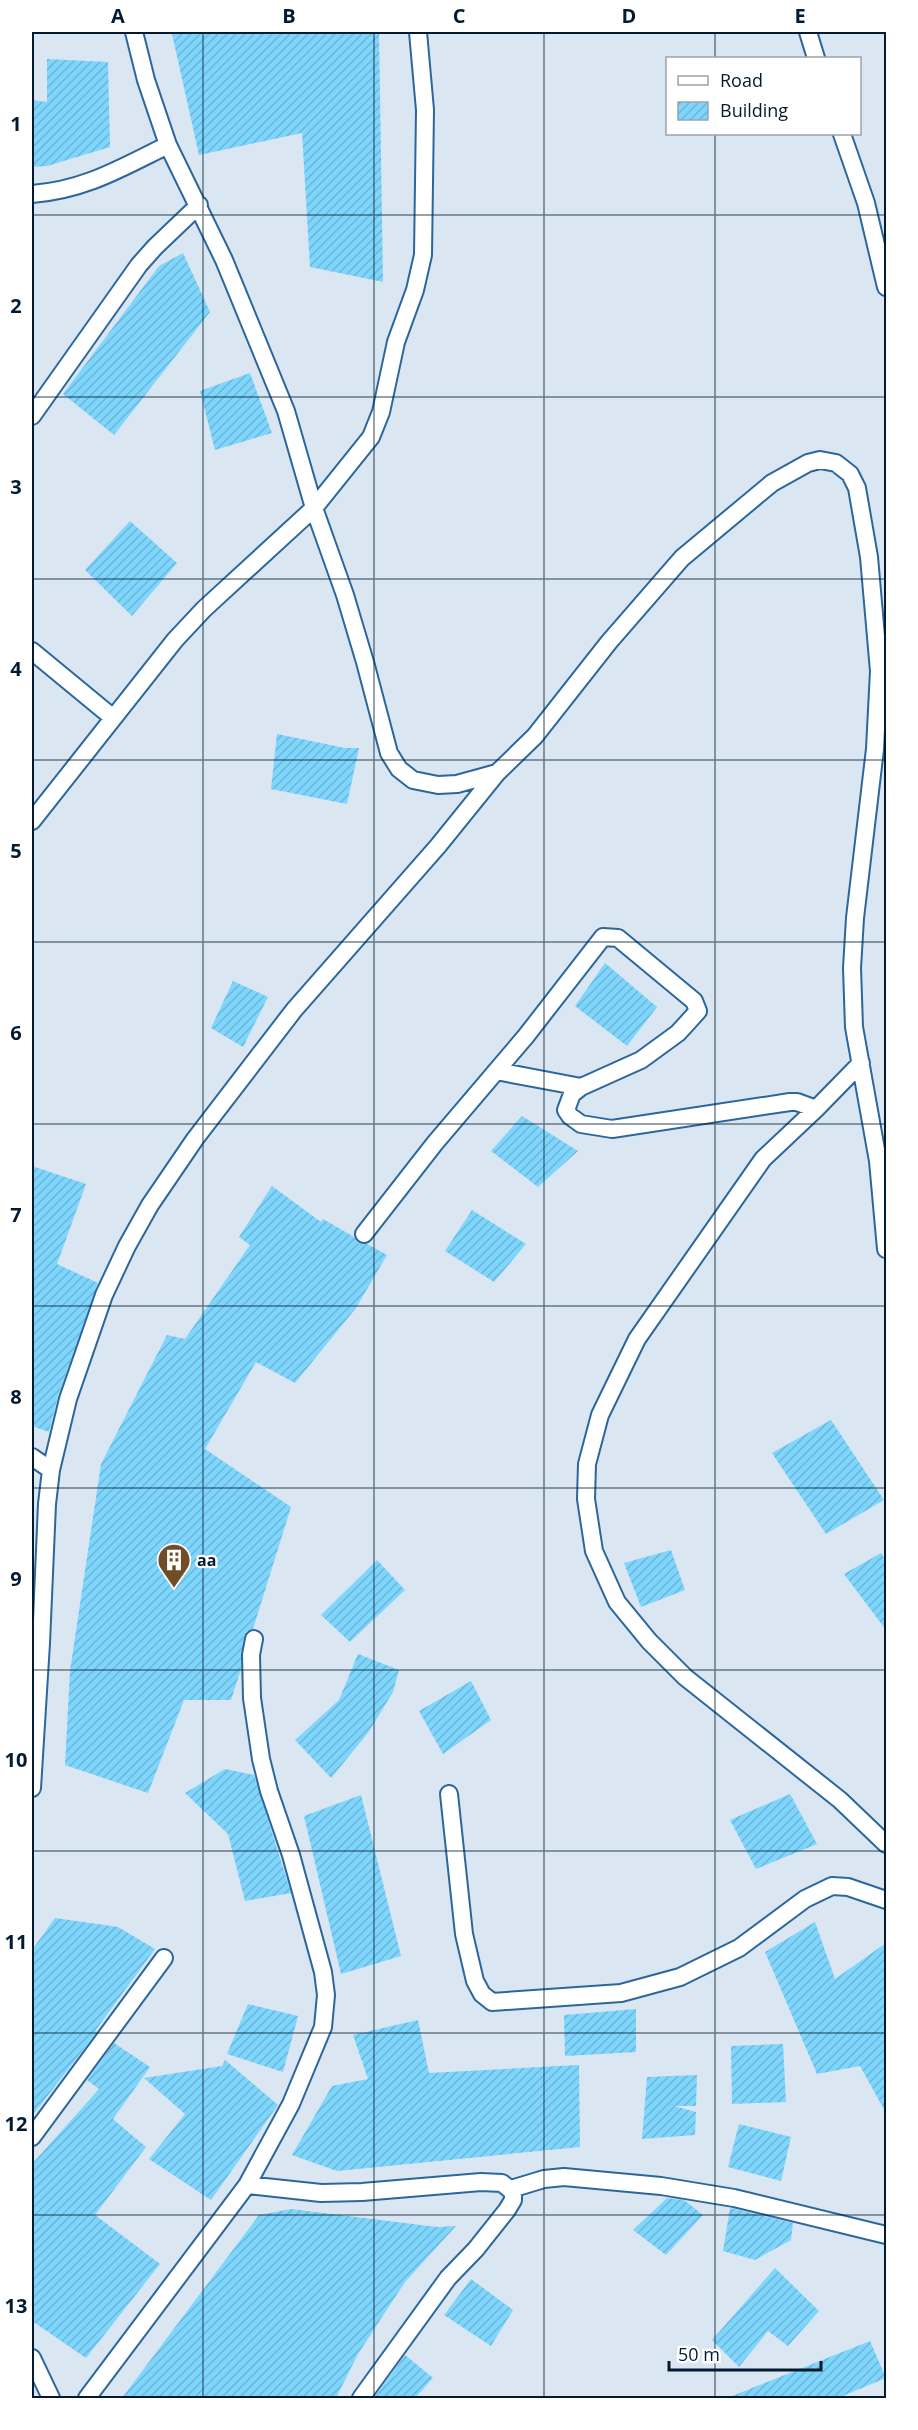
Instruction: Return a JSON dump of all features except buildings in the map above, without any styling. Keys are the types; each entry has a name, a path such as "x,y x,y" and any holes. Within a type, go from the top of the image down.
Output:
{"street":[{"path":"134,32 156,115 168,145 199,205 247,313 286,411 314,508 351,617 389,753 399,769 413,780 438,785 457,784 497,773"},
{"path":"32,821 112,717 176,640 204,609 314,508 360,452 376,427 396,342 419,276 423,245 424,81 418,32"},
{"path":"808,32 816,57"},
{"path":"842,135 866,203 886,287"},
{"path":"32,194 55,192 89,183 168,145"},
{"path":"32,416 139,265 199,205"},
{"path":"32,1788 36,1642 51,1470 68,1399 104,1295 127,1246 174,1167 294,1010 438,846 497,773 535,736 609,642 682,558 772,483 808,463 820,460 836,463 850,474 856,488 869,557 879,671 875,748 852,958 854,1027 878,1161 886,1250"},
{"path":"879,671 886,650"},
{"path":"32,651 112,717"},
{"path":"364,1234 603,937 612,936 627,945 694,1001 698,1011 678,1033 641,1060 581,1087 572,1094 566,1110 570,1116 581,1124 594,1128 612,1129 783,1103 797,1102 816,1109"},
{"path":"861,1063 764,1159 637,1339 600,1415 587,1464 586,1499 594,1551 612,1592 617,1602 649,1641 685,1677 840,1800 886,1844"},
{"path":"496,1071 581,1087"},
{"path":"32,1457 51,1470"},
{"path":"87,2398 246,2185 291,2104 323,2027 326,1995 319,1956 261,1759 252,1698 251,1655 254,1639"},
{"path":"448,1794 464,1934 476,1981 482,1994 492,2002 621,1993 680,1977 739,1948 806,1899 832,1886 848,1887 886,1900"},
{"path":"32,2137 164,1958"},
{"path":"511,2189 544,2179 564,2177 661,2186 734,2198 886,2235"},
{"path":"246,2185 275,2189 341,2192 481,2182 502,2183 511,2189 515,2197 507,2210 476,2249 448,2278 361,2398"},
{"path":"32,2358 51,2398"}],"place":[{"name":"aa","path":"174,1589"}]}
